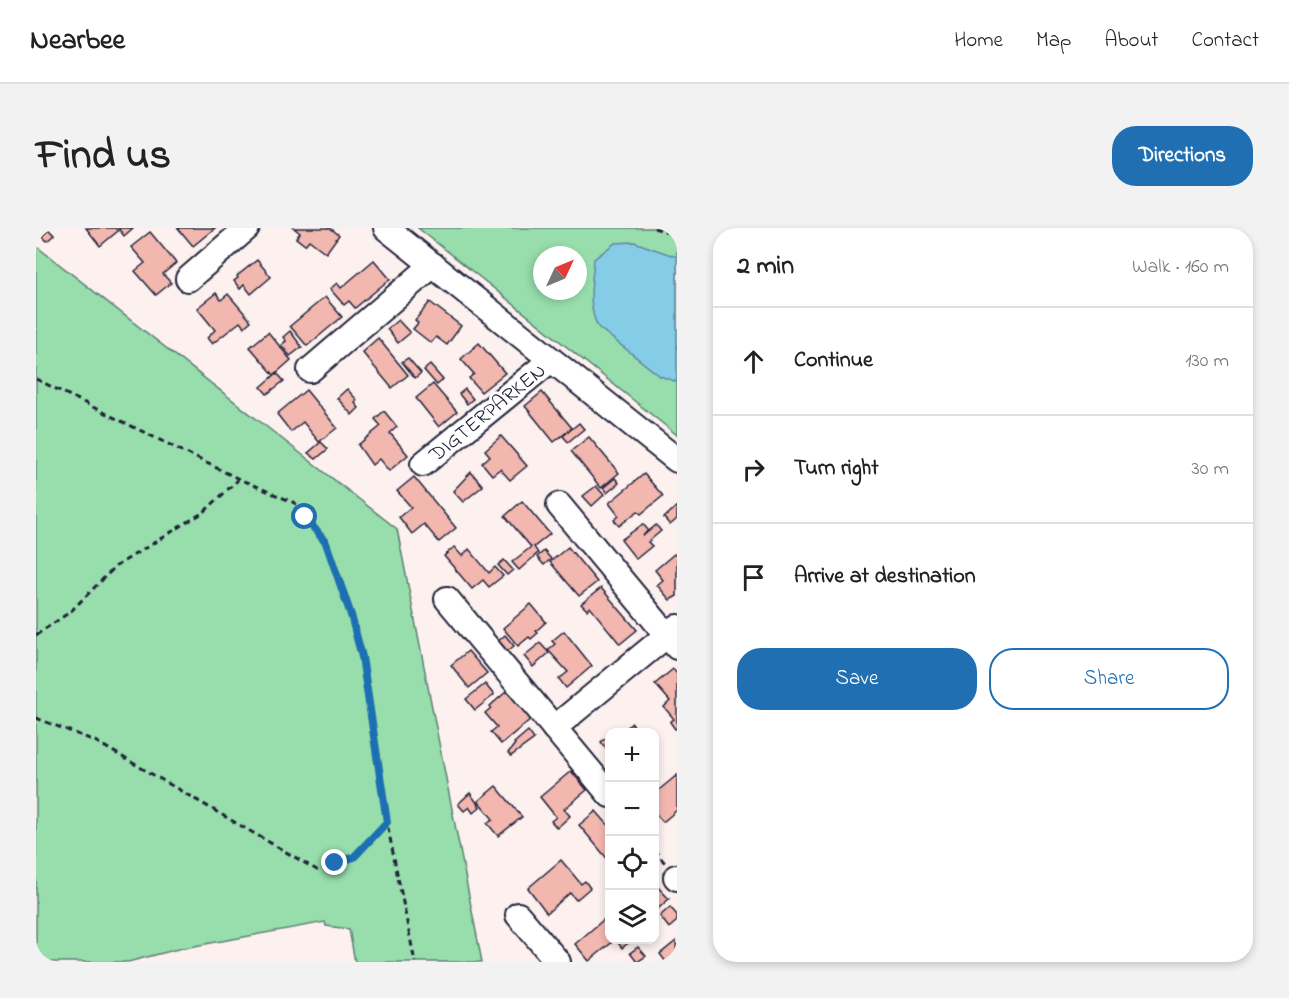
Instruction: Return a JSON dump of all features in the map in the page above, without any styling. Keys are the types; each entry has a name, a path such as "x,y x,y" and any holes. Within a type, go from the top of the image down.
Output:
{"street":[{"path":"188,279 247,228"},
{"name":"DIGTERPARKEN","path":"386,228 677,460"},
{"path":"310,370 433,265"},
{"name":"DIGTERPARKEN","path":"423,464 551,360"},
{"path":"554,728 674,636 559,505"},
{"path":"447,599 605,790"},
{"path":"518,915 558,962"}],"path":[{"path":"654,228 677,235"},
{"path":"36,379 238,479 295,503 326,543 345,594 362,657 387,822 415,962"},
{"path":"36,635 70,612 116,566 204,512 238,479"},
{"path":"36,718 95,741 316,870 354,857 387,822"}],"green space":[{"path":"418,228 677,228 677,435"},
{"path":"36,246 397,529 482,962 355,962 349,929 326,926 325,922 178,949 128,962 36,962"}],"water":[{"path":"634,242 677,257 677,382 660,376 598,327 592,310 594,259 615,243"}],"building":[{"path":"86,228 115,228 118,231 100,246"},
{"path":"118,228 133,228 124,236"},
{"path":"178,228 215,228 193,246"},
{"path":"294,228 330,228 339,235 326,253 309,240 305,245 296,238 300,233"},
{"path":"49,230 54,235 47,241 42,236"},
{"path":"150,232 176,263 163,274 171,283 156,295 135,271 145,263 131,247"},
{"path":"257,260 271,277 251,294 244,285 240,289 234,281"},
{"path":"374,260 390,279 355,308 349,301 344,305 330,289 337,283 341,288"},
{"path":"216,293 221,300 228,294 251,321 244,327 240,322 212,344 207,338 215,330 197,308"},
{"path":"325,297 342,317 307,346 290,326"},
{"path":"430,302 461,326 447,345 436,337 431,343 413,329 418,323 415,320"},
{"path":"398,320 410,333 398,343 387,329"},
{"path":"290,331 302,347 290,356 281,345 286,341 283,337"},
{"path":"268,332 291,360 274,375 250,347"},
{"path":"378,338 408,375 392,388 362,352"},
{"path":"479,343 505,373 481,392 469,378 474,374 461,359"},
{"path":"408,358 421,373 415,378 402,362"},
{"path":"430,365 443,380 437,385 424,370"},
{"path":"277,373 284,381 267,394 261,387"},
{"path":"433,384 457,412 439,427 416,398"},
{"path":"347,389 357,400 355,403 359,408 352,415 337,398"},
{"path":"465,389 473,399 467,404 459,394"},
{"path":"306,390 337,428 319,442 303,422 291,432 277,414"},
{"path":"542,392 572,428 554,442 525,406"},
{"path":"384,411 397,427 390,433 408,455 389,471 379,459 372,465 358,445 381,426 375,419"},
{"path":"579,423 584,429 568,442 563,436"},
{"path":"501,436 527,466 510,480 500,469 492,475 482,463 490,456 485,450"},
{"path":"589,437 619,473 601,488 571,451"},
{"path":"321,442 328,449 316,459 308,453"},
{"path":"471,472 483,486 463,502 453,491"},
{"path":"644,474 663,496 641,514 638,511 619,526 614,520 619,516 609,503"},
{"path":"414,477 456,528 439,542 424,524 412,534 399,517 411,507 397,491"},
{"path":"615,478 619,483 607,493 603,488"},
{"path":"596,486 604,495 592,506 583,496"},
{"path":"522,501 550,534 534,547 538,553 519,570 512,562 531,547 505,516"},
{"path":"677,506 677,519 670,525 664,518"},
{"path":"643,524 648,530 643,536 656,525 661,531 648,542 652,546 636,559 621,540"},
{"path":"454,547 462,556 469,549 489,573 495,567 503,576 489,587 483,580 472,589 444,556"},
{"path":"568,547 597,582 579,596 550,562"},
{"path":"544,551 551,559 544,565 537,557"},
{"path":"674,554 677,557 677,596 670,600 657,585 663,580 655,570"},
{"path":"504,560 513,570 507,575 498,565"},
{"path":"601,588 637,630 620,644 590,607 587,610 581,604"},
{"path":"531,604 546,622 531,639 529,637 518,646 503,628"},
{"path":"564,631 592,666 566,688 559,679 568,672 548,650 555,644 552,641"},
{"path":"505,635 514,646 504,654 496,643"},
{"path":"540,643 549,653 533,667 524,656"},
{"path":"468,651 487,673 469,688 451,665"},
{"path":"673,669 677,674 677,728 675,729 670,722 674,719 664,707 670,701 655,684"},
{"path":"485,684 494,695 475,710 466,699"},
{"path":"507,691 531,719 501,744 491,732 497,727 485,713"},
{"path":"528,731 534,739 511,756 508,753 514,743"},
{"path":"571,771 587,790 564,809 570,816 557,828 551,821 556,817 540,797"},
{"path":"677,775 677,810 663,822 659,818 659,790"},
{"path":"496,786 522,817 498,836 487,823 493,819 478,801"},
{"path":"470,793 480,807 473,813 469,807 464,811 458,804"},
{"path":"596,811 605,821 605,856 579,825"},
{"path":"561,860 581,884 585,881 590,888 576,900 570,893 547,913 528,888"},
{"path":"659,888 669,899 659,908"},
{"path":"670,907 677,915 677,921 669,928 660,916"},
{"path":"603,920 605,922 605,944 610,944 589,961 575,944"},
{"path":"676,941 677,962 666,962 660,954"},
{"path":"638,947 646,956 637,962 630,953"}],"route":[{"path":"305,517 326,543 351,615 362,657 387,822 354,857 335,863"}]}
